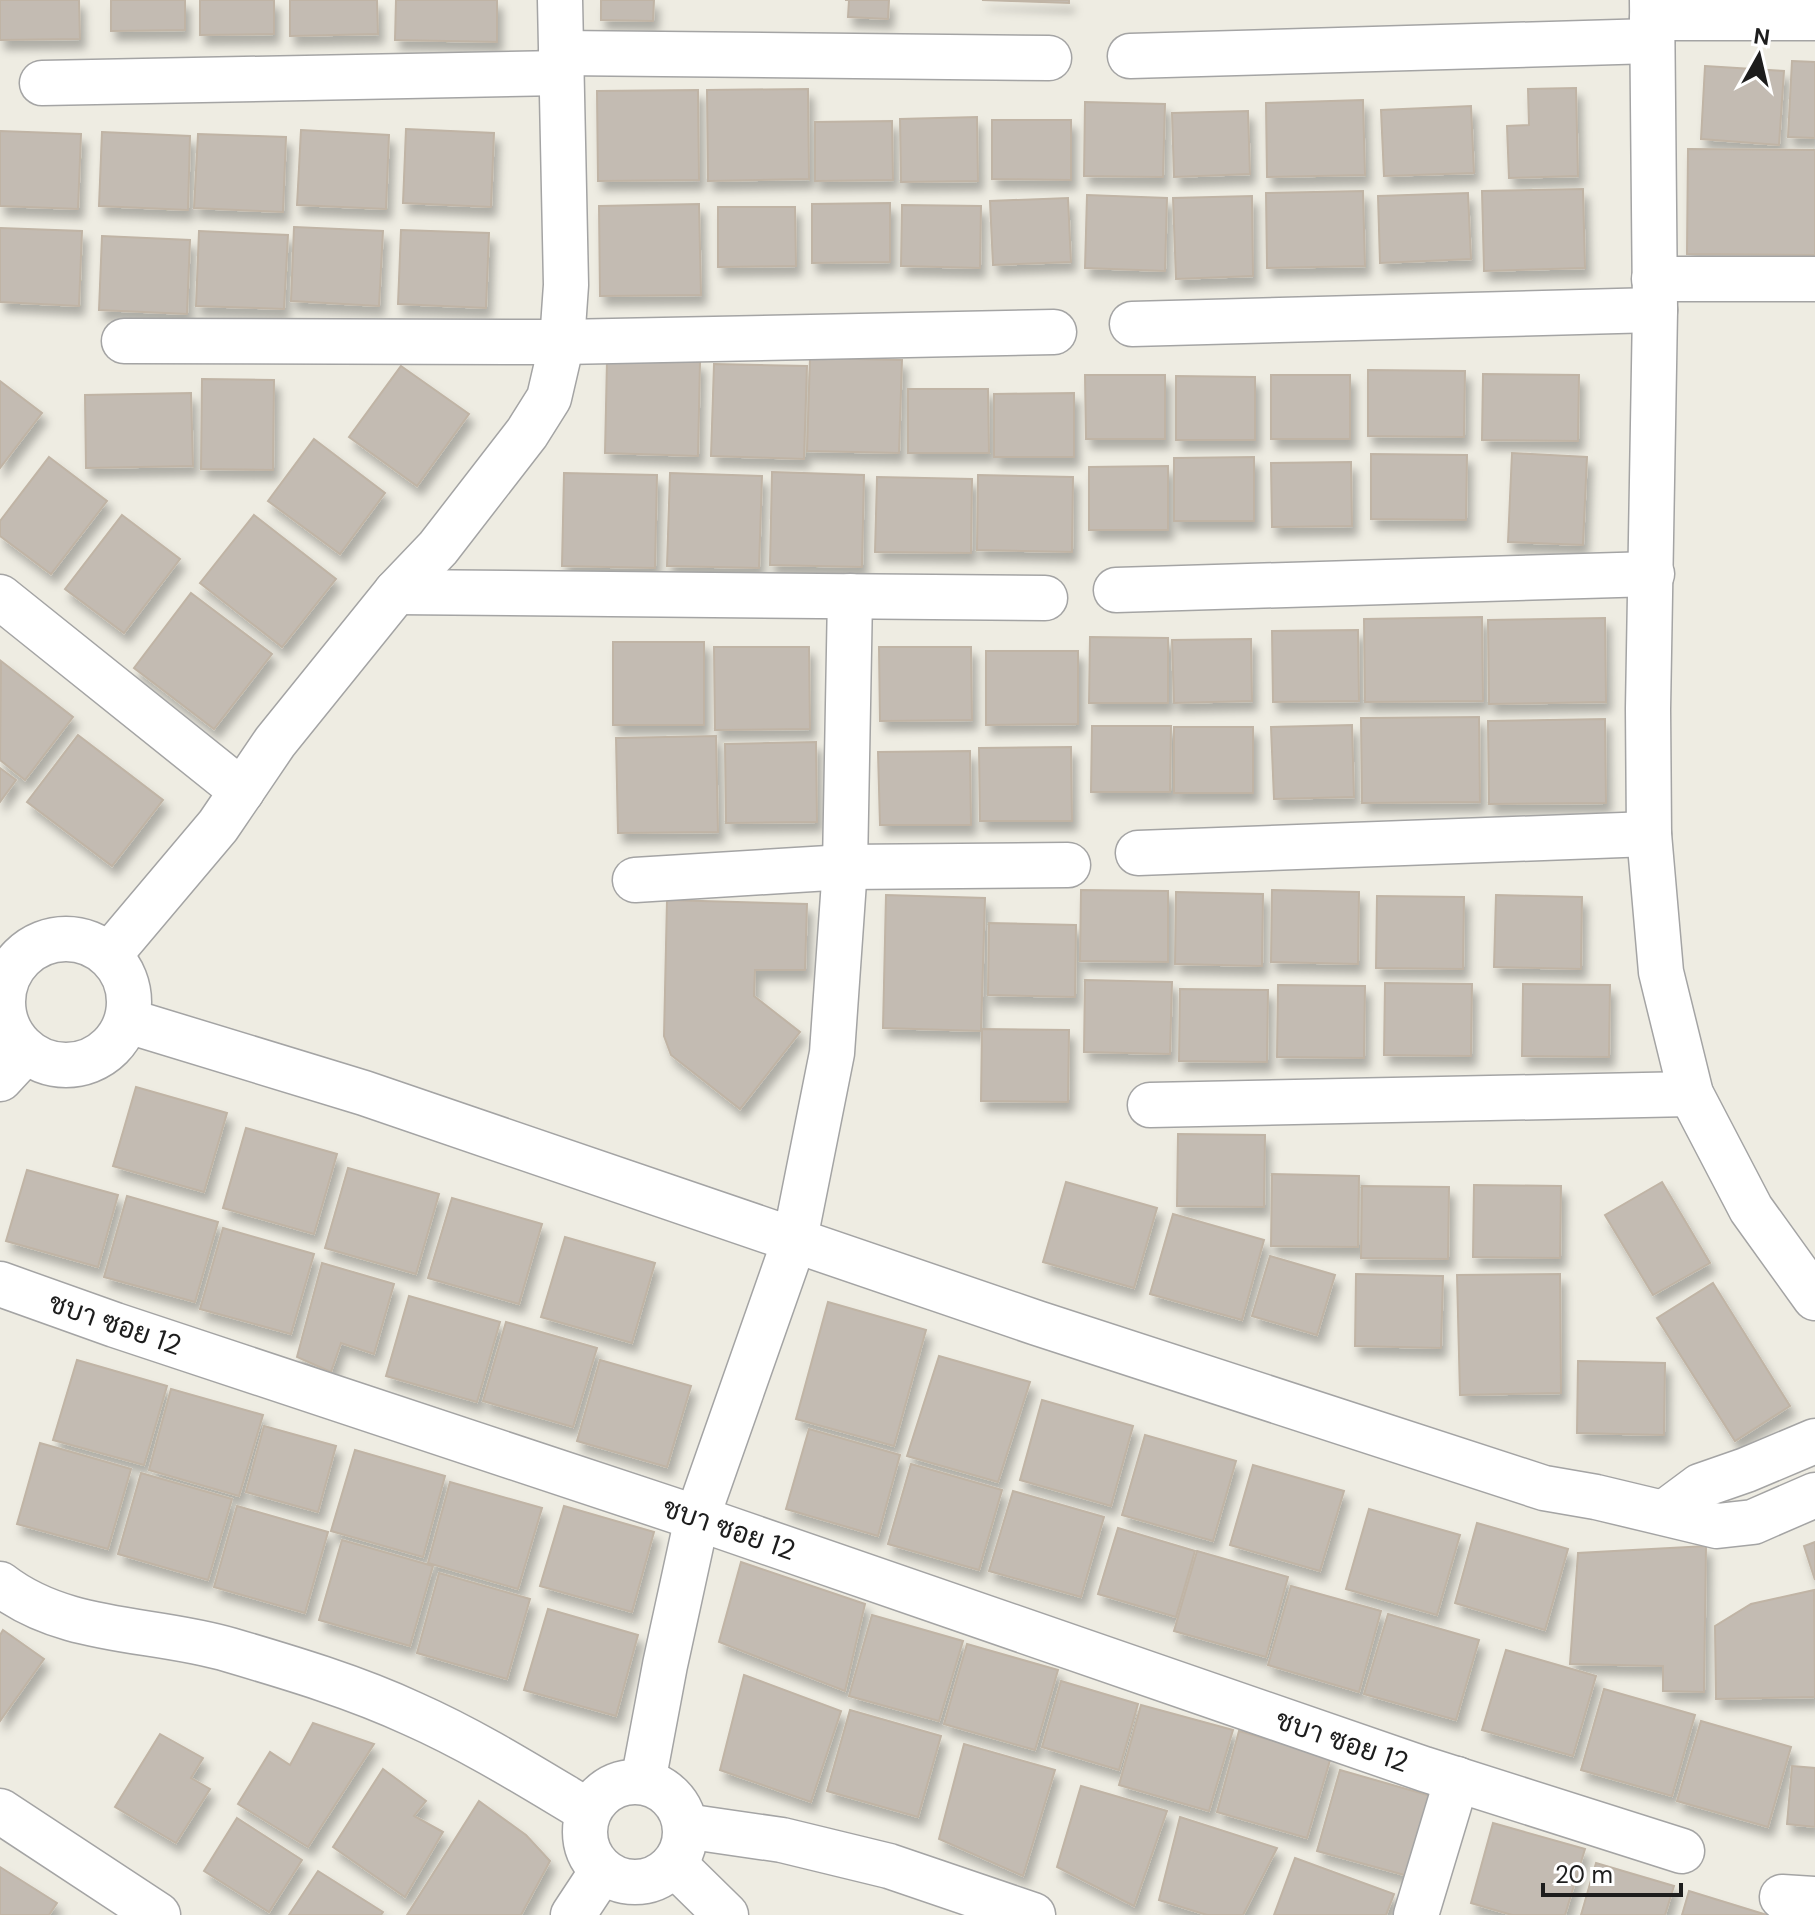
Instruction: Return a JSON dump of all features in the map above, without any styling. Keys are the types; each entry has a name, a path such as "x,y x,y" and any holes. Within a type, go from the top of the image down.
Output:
{"street":[{"path":"110,954 218,826 275,742 396,592 438,548 527,433 549,398 562,342 566,285 560,0"},
{"path":"1130,56 1652,19 1815,18"},
{"path":"1652,19 1655,294 1649,834 1661,972 1691,1094 1751,1209 1815,1298"},
{"path":"42,83 561,63 1049,58"},
{"path":"1132,324 1655,294 1815,279"},
{"path":"124,341 562,342 1054,332"},
{"path":"1116,590 1652,574"},
{"path":"396,592 1045,598"},
{"path":"643,1782 697,1518 795,1239 832,1053 845,867 850,596"},
{"path":"0,597 242,791"},
{"path":"1138,853 1649,834"},
{"path":"635,880 845,867 1068,865"},
{"path":"59,938 89,942 110,954 124,974 130,997 128,1021 111,1048 84,1064 12,1065 1,999 5,967 30,948 59,938"},
{"path":"128,1021 364,1093 1037,1323 1530,1484 1717,1526 1753,1522 1815,1495"},
{"path":"1150,1105 1691,1094"},
{"name":"ชบา ซอย 12","path":"0,1284 697,1518 1457,1779 1682,1851"},
{"path":"1665,1512 1700,1486 1815,1441"},
{"path":"0,1584 21,1600 65,1619 226,1648 413,1713 588,1811"},
{"path":"1416,1915 1457,1779"},
{"path":"680,1845 658,1877 639,1882 620,1881 602,1871 589,1854 584,1833 588,1811 602,1793 621,1783 643,1782 664,1790 679,1806 680,1845 726,1915"},
{"path":"0,1811 158,1915"},
{"path":"680,1845 782,1840 889,1866 1033,1915"},
{"path":"573,1915 602,1871"}],"building":[{"path":"0,0 79,0 80,39 0,40"},
{"path":"111,0 185,0 185,30 111,31"},
{"path":"200,0 274,0 274,34 200,35"},
{"path":"290,0 377,0 378,34 290,36"},
{"path":"396,0 497,0 497,42 395,40"},
{"path":"601,0 654,0 653,21 601,20"},
{"path":"849,0 889,0 888,19 848,17"},
{"path":"982,0 1069,0 1069,3"},
{"path":"1792,61 1815,62 1815,138 1788,137"},
{"path":"1705,66 1784,71 1779,145 1701,139"},
{"path":"1576,88 1578,176 1509,178 1507,126 1529,125 1528,89"},
{"path":"808,89 809,179 708,181 707,90"},
{"path":"698,90 699,180 598,181 597,91"},
{"path":"1363,100 1365,175 1267,177 1266,103"},
{"path":"1085,102 1165,104 1163,177 1084,176"},
{"path":"1471,106 1474,173 1384,176 1381,110"},
{"path":"1248,111 1250,174 1174,177 1172,113"},
{"path":"977,117 978,181 901,182 900,119"},
{"path":"992,120 1071,120 1071,180 992,179"},
{"path":"892,121 893,180 815,181 815,122"},
{"path":"406,129 494,133 491,207 403,203"},
{"path":"301,130 389,135 386,209 297,205"},
{"path":"0,131 81,134 78,209 0,206"},
{"path":"102,132 190,136 188,210 99,206"},
{"path":"198,134 286,137 283,212 194,208"},
{"path":"1688,149 1815,150 1815,255 1687,254"},
{"path":"1583,189 1585,268 1484,271 1482,191"},
{"path":"1363,191 1365,266 1267,268 1266,193"},
{"path":"1468,193 1471,259 1380,263 1378,196"},
{"path":"1087,195 1167,198 1165,271 1085,268"},
{"path":"1252,196 1253,276 1176,279 1173,198"},
{"path":"1068,198 1071,262 993,265 990,201"},
{"path":"890,203 890,262 812,263 812,204"},
{"path":"699,204 701,295 600,296 599,206"},
{"path":"902,205 981,206 980,268 901,266"},
{"path":"718,207 795,207 796,266 718,267"},
{"path":"294,227 383,231 379,306 291,301"},
{"path":"0,228 82,231 79,306 0,302"},
{"path":"401,230 489,233 486,308 398,304"},
{"path":"199,231 288,235 284,309 196,306"},
{"path":"102,236 190,240 187,314 99,310"},
{"path":"810,358 902,360 899,453 807,451"},
{"path":"607,360 700,362 698,456 605,453"},
{"path":"714,364 807,366 804,459 711,456"},
{"path":"401,366 469,414 417,486 349,437"},
{"path":"1368,370 1465,371 1464,437 1368,436"},
{"path":"1483,374 1579,375 1578,441 1482,440"},
{"path":"1085,375 1165,375 1165,439 1086,439"},
{"path":"1271,375 1350,375 1350,439 1271,439"},
{"path":"1176,376 1255,377 1255,440 1176,440"},
{"path":"202,379 274,380 273,470 201,469"},
{"path":"0,381 42,413 0,468"},
{"path":"908,389 988,389 989,453 908,453"},
{"path":"191,393 193,466 86,468 85,395"},
{"path":"1074,393 1074,457 994,457 994,394"},
{"path":"314,439 385,493 340,554 268,501"},
{"path":"1512,453 1587,457 1583,545 1508,542"},
{"path":"1371,454 1467,455 1466,520 1371,519"},
{"path":"49,457 107,501 51,574 0,536 0,521"},
{"path":"1254,457 1254,521 1174,521 1174,458"},
{"path":"1351,462 1352,526 1272,527 1271,463"},
{"path":"1168,466 1168,530 1089,530 1089,467"},
{"path":"772,472 864,475 862,567 770,565"},
{"path":"564,473 657,475 655,568 562,566"},
{"path":"670,473 762,476 759,568 667,566"},
{"path":"978,475 1073,477 1072,552 977,550"},
{"path":"877,477 972,479 971,553 875,552"},
{"path":"122,515 180,559 124,633 65,589"},
{"path":"254,515 336,579 282,647 200,583"},
{"path":"191,593 272,654 214,729 134,668"},
{"path":"1482,617 1483,701 1365,702 1364,619"},
{"path":"1605,618 1606,702 1489,704 1488,620"},
{"path":"1358,630 1359,701 1273,702 1272,631"},
{"path":"1090,637 1168,638 1168,703 1089,703"},
{"path":"1251,639 1252,701 1174,703 1172,640"},
{"path":"613,642 704,642 704,725 613,725"},
{"path":"714,647 809,647 810,729 715,730"},
{"path":"879,647 971,647 972,720 880,721"},
{"path":"986,651 1078,651 1078,724 986,725"},
{"path":"1,661 73,717 25,780 0,760"},
{"path":"1479,717 1480,802 1362,803 1361,718"},
{"path":"1605,719 1606,803 1489,804 1488,721"},
{"path":"1352,725 1354,797 1274,799 1271,727"},
{"path":"1092,726 1171,726 1170,792 1091,792"},
{"path":"1174,727 1253,727 1253,793 1174,793"},
{"path":"78,735 163,800 112,866 27,802"},
{"path":"716,736 718,832 618,833 616,738"},
{"path":"816,742 817,822 726,823 725,744"},
{"path":"1071,747 1072,821 980,821 979,748"},
{"path":"970,751 971,825 880,825 878,752"},
{"path":"0,768 16,780 0,802"},
{"path":"1081,890 1168,891 1168,962 1080,961"},
{"path":"1272,890 1359,892 1358,964 1271,962"},
{"path":"1176,892 1263,894 1262,966 1175,964"},
{"path":"886,895 985,898 981,1031 883,1028"},
{"path":"1496,895 1582,897 1581,969 1494,967"},
{"path":"1377,896 1464,897 1463,969 1376,968"},
{"path":"667,900 807,904 805,970 755,970 754,996 800,1032 740,1109 671,1055 664,1036"},
{"path":"989,923 1076,925 1075,997 988,995"},
{"path":"1085,980 1172,982 1170,1054 1084,1052"},
{"path":"1385,983 1472,984 1471,1056 1384,1055"},
{"path":"1523,984 1610,985 1609,1057 1522,1056"},
{"path":"1278,985 1365,986 1364,1058 1277,1057"},
{"path":"1180,989 1268,990 1267,1062 1179,1061"},
{"path":"982,1029 1069,1030 1068,1102 981,1101"},
{"path":"136,1087 227,1113 204,1192 113,1166"},
{"path":"246,1128 337,1154 314,1234 223,1208"},
{"path":"1178,1134 1265,1135 1264,1207 1177,1206"},
{"path":"348,1168 439,1194 416,1274 325,1248"},
{"path":"27,1170 118,1195 98,1267 6,1241"},
{"path":"1272,1174 1359,1176 1358,1247 1271,1246"},
{"path":"1066,1182 1157,1208 1134,1288 1043,1262"},
{"path":"1662,1182 1710,1263 1653,1295 1605,1215"},
{"path":"1474,1185 1561,1186 1560,1258 1473,1257"},
{"path":"1362,1186 1449,1187 1448,1259 1361,1258"},
{"path":"127,1196 218,1222 195,1302 104,1277"},
{"path":"452,1198 542,1224 519,1304 428,1278"},
{"path":"1173,1214 1264,1240 1242,1320 1150,1294"},
{"path":"223,1228 314,1254 291,1334 200,1309"},
{"path":"565,1237 655,1263 632,1343 541,1317"},
{"path":"1270,1256 1335,1275 1317,1335 1252,1316"},
{"path":"322,1263 394,1284 374,1354 341,1343 331,1372 297,1357"},
{"path":"1356,1274 1443,1276 1441,1348 1355,1346"},
{"path":"1560,1274 1561,1393 1460,1395 1457,1275"},
{"path":"1713,1283 1790,1406 1735,1441 1657,1318"},
{"path":"409,1296 500,1322 477,1402 386,1376"},
{"path":"828,1302 926,1330 894,1446 796,1419"},
{"path":"506,1322 597,1348 573,1427 483,1401"},
{"path":"939,1356 1030,1382 998,1482 907,1456"},
{"path":"77,1360 167,1386 144,1465 53,1440"},
{"path":"600,1360 691,1386 667,1467 577,1441"},
{"path":"1578,1361 1665,1363 1664,1435 1577,1433"},
{"path":"171,1389 263,1415 239,1496 149,1470"},
{"path":"1042,1400 1133,1426 1111,1506 1020,1480"},
{"path":"264,1426 336,1446 318,1512 246,1492"},
{"path":"809,1429 900,1455 878,1536 786,1509"},
{"path":"1145,1435 1236,1461 1213,1541 1122,1515"},
{"path":"40,1443 131,1469 108,1549 17,1524"},
{"path":"355,1450 445,1476 423,1557 331,1531"},
{"path":"911,1464 1002,1490 979,1570 888,1544"},
{"path":"1253,1465 1344,1491 1320,1571 1230,1545"},
{"path":"141,1473 232,1499 208,1580 118,1554"},
{"path":"450,1482 542,1508 518,1589 428,1563"},
{"path":"1013,1491 1104,1517 1081,1597 989,1571"},
{"path":"237,1506 328,1532 305,1613 214,1587"},
{"path":"564,1506 654,1532 632,1612 540,1586"},
{"path":"1369,1509 1460,1535 1437,1615 1346,1589"},
{"path":"1477,1523 1568,1549 1545,1630 1455,1603"},
{"path":"1118,1528 1195,1551 1176,1617 1098,1594"},
{"path":"342,1540 433,1566 410,1646 319,1620"},
{"path":"1815,1542 1815,1580 1804,1546"},
{"path":"1706,1546 1704,1692 1663,1691 1663,1666 1570,1664 1578,1553"},
{"path":"1197,1551 1288,1577 1266,1657 1174,1631"},
{"path":"741,1562 865,1604 845,1691 719,1642"},
{"path":"439,1573 530,1599 507,1679 417,1653"},
{"path":"1291,1586 1381,1611 1359,1692 1268,1665"},
{"path":"1814,1590 1815,1697 1716,1699 1715,1626 1751,1604"},
{"path":"548,1609 638,1635 616,1716 524,1690"},
{"path":"1388,1614 1479,1640 1456,1720 1364,1694"},
{"path":"872,1615 963,1641 939,1721 849,1696"},
{"path":"3,1630 44,1659 0,1721 0,1635"},
{"path":"967,1644 1058,1670 1035,1750 944,1724"},
{"path":"1506,1650 1596,1676 1573,1756 1482,1730"},
{"path":"744,1675 841,1711 811,1802 720,1770"},
{"path":"1061,1681 1138,1704 1119,1770 1042,1747"},
{"path":"1604,1689 1695,1715 1672,1796 1581,1770"},
{"path":"1141,1705 1233,1730 1209,1811 1119,1785"},
{"path":"850,1710 941,1736 918,1817 827,1791"},
{"path":"1701,1721 1791,1747 1768,1827 1677,1801"},
{"path":"313,1723 374,1744 308,1847 238,1804 270,1752 290,1765"},
{"path":"1239,1731 1331,1757 1307,1838 1217,1812"},
{"path":"160,1734 203,1758 191,1778 210,1789 176,1843 115,1807"},
{"path":"964,1744 1055,1770 1023,1876 939,1839"},
{"path":"1792,1766 1815,1768 1815,1827 1787,1824"},
{"path":"383,1769 426,1801 414,1816 443,1832 405,1897 333,1847"},
{"path":"1340,1770 1431,1796 1408,1876 1317,1851"},
{"path":"1081,1786 1167,1811 1134,1906 1057,1867"},
{"path":"479,1801 526,1835 550,1861 521,1915 407,1915"},
{"path":"1180,1817 1277,1848 1243,1915 1207,1915 1159,1900"},
{"path":"237,1818 302,1860 269,1912 204,1871"},
{"path":"1493,1823 1585,1849 1565,1915 1512,1915 1471,1903"},
{"path":"1295,1858 1394,1894 1386,1915 1274,1915"},
{"path":"1596,1863 1674,1886 1665,1915 1581,1915"},
{"path":"0,1867 57,1903 49,1915 0,1915"},
{"path":"318,1871 383,1912 381,1915 289,1915"},
{"path":"1689,1891 1767,1915 1682,1915"}]}
